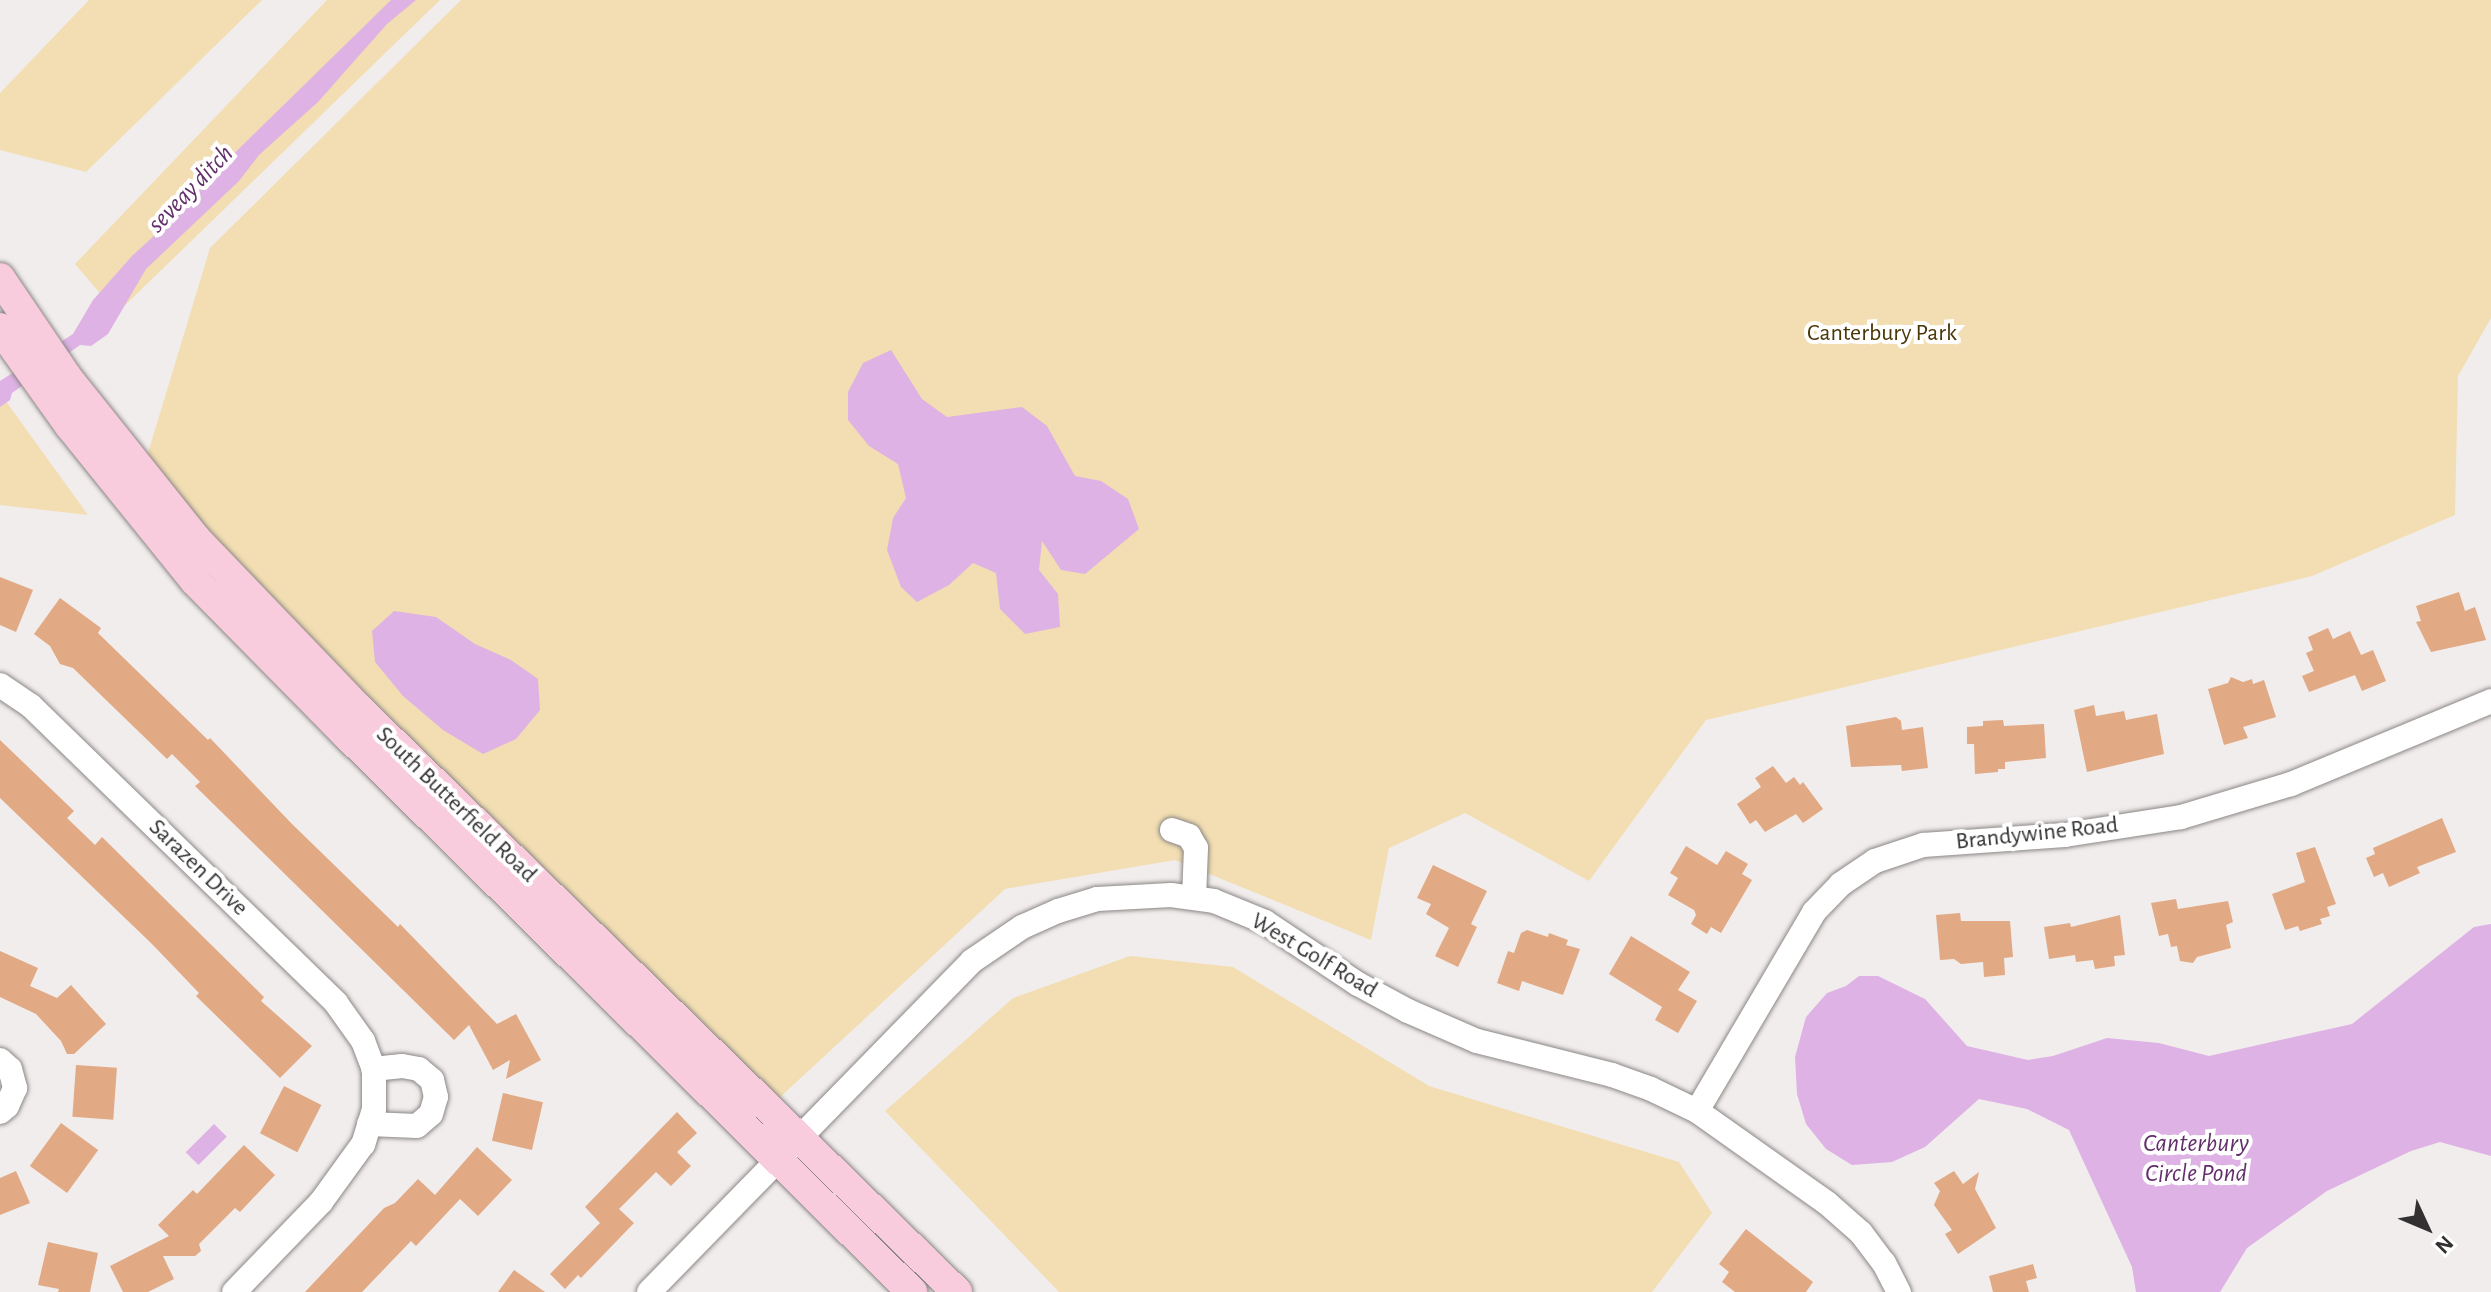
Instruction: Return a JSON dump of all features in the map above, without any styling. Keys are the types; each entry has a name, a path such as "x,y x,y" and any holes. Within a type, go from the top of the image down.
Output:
{"main road":[{"name":"South Butterfield Road","path":"0,278 42,364"},
{"name":"South Butterfield Road","path":"0,328 42,364 196,539 787,1149 912,1292"},
{"name":"South Butterfield Road","path":"787,1149 957,1292"}],"street":[{"name":"Sarazen Drive","path":"0,685 31,706 336,1003 363,1041 373,1069 374,1109 363,1144 345,1173 234,1292"},
{"name":"Brandywine Road","path":"1697,1111 1814,912 1841,884 1875,861 1923,845 2065,835 2181,817 2291,784 2491,701"},
{"path":"1172,830 1189,836 1196,848 1194,897"},
{"name":"West Golf Road","path":"649,1292 972,961 1022,927 1058,911 1097,899 1129,895 1194,897 1265,922 1358,984 1408,1011 1477,1041 1612,1075 1697,1111 1827,1203 1861,1233 1884,1263 1899,1292"},
{"path":"0,1060 10,1069 15,1088 7,1106 0,1112"},
{"path":"369,1124 417,1126 431,1114 436,1097 432,1080 419,1069 402,1066 373,1069"}],"green space":[{"path":"89,0 262,0 86,172 0,150 0,93"},
{"path":"327,0 440,0 117,313 75,264"},
{"name":"Canterbury Park","path":"461,0 2491,0 2491,318 2458,376 2455,515 2312,576 1706,720 1589,881 1465,813 1389,848 1371,940 1175,860 1005,889 777,1100 138,486 210,248"},
{"path":"0,393 88,515 0,505"},
{"path":"1130,956 1233,967 1429,1086 1679,1162 1712,1213 1652,1292 1059,1292 885,1111 1013,998"}],"water":[{"path":"391,0 416,0 387,24 318,102 259,155 239,181 146,269 108,334 91,346 80,345 12,393 10,400 0,407 0,381 73,334 93,300 132,256 191,202 206,181"},
{"path":"891,350 922,399 947,417 1022,407 1047,426 1075,476 1101,481 1128,499 1139,529 1085,574 1061,570 1042,541 1039,570 1058,594 1060,627 1025,634 1000,609 996,573 973,563 949,585 917,602 901,587 887,550 893,518 906,498 898,464 869,446 848,420 848,392 863,363"},
{"path":"394,611 436,617 475,644 511,660 538,679 540,710 516,739 483,754 443,730 403,696 375,662 372,631"},
{"name":"Canterbury Circle Pond","path":"2491,924 2491,1156 2440,1142 2411,1151 2327,1191 2247,1248 2220,1292 2136,1292 2132,1267 2069,1130 2027,1109 1979,1099 1925,1147 1892,1162 1852,1165 1826,1149 1806,1124 1797,1094 1795,1057 1806,1017 1827,993 1846,986 1859,976 1878,976 1925,999 1967,1046 2028,1060 2053,1056 2107,1038 2159,1043 2209,1056 2352,1024 2474,927"},
{"path":"214,1124 227,1137 198,1165 186,1152"}],"building":[{"path":"0,577 33,590 16,632 0,625"},
{"path":"2459,592 2465,611 2475,607 2486,640 2431,652 2416,622 2421,621 2416,606"},
{"path":"60,598 101,628 98,633 208,740 210,738 292,824 398,927 400,924 497,1024 516,1014 541,1060 506,1079 510,1060 493,1070 469,1025 454,1040 195,786 200,782 172,754 167,759 73,668 60,664 50,646 34,634"},
{"path":"2328,628 2333,639 2350,631 2361,655 2373,650 2386,681 2362,691 2355,675 2309,692 2302,676 2314,671 2306,653 2313,650 2308,637"},
{"path":"2231,677 2243,682 2252,679 2253,684 2264,680 2276,717 2243,727 2248,738 2224,745 2208,689 2228,683"},
{"path":"2094,705 2096,716 2124,711 2126,720 2157,714 2164,754 2087,772 2074,710"},
{"path":"1896,717 1901,721 1902,730 1923,727 1928,768 1902,771 1901,765 1851,767 1846,726"},
{"path":"2003,720 2004,726 2044,724 2046,758 2005,762 2005,769 1998,769 1998,772 1975,774 1974,744 1967,744 1967,727 1983,726 1983,721"},
{"path":"0,740 74,811 67,818 95,845 102,837 264,997 261,1001 312,1046 280,1078 196,996 199,993 152,944 0,798"},
{"path":"1773,766 1786,783 1794,777 1800,785 1803,782 1823,809 1803,823 1796,814 1765,832 1756,820 1750,824 1737,804 1761,787 1755,778"},
{"path":"2442,818 2456,852 2417,867 2420,873 2389,887 2383,873 2374,877 2366,858 2375,854 2373,848"},
{"path":"1686,846 1717,865 1726,851 1748,864 1742,874 1752,880 1721,933 1711,927 1707,934 1691,924 1696,915 1694,910 1668,895 1678,878 1670,873"},
{"path":"2315,847 2336,904 2327,907 2330,916 2320,919 2322,924 2300,931 2298,926 2285,930 2272,894 2305,882 2296,853"},
{"path":"1433,865 1487,891 1471,924 1477,927 1458,967 1435,956 1449,928 1426,914 1431,904 1417,898"},
{"path":"2176,899 2178,909 2228,901 2233,922 2226,925 2231,948 2197,957 2193,963 2180,961 2177,946 2171,947 2168,934 2159,936 2151,903"},
{"path":"1960,913 1961,921 2010,921 2013,957 2004,958 2005,975 1984,977 1983,962 1961,964 1954,959 1940,960 1936,915"},
{"path":"2120,915 2125,955 2114,956 2115,966 2095,969 2093,960 2076,962 2075,955 2049,959 2044,927 2070,923 2071,927"},
{"path":"1527,930 1548,937 1549,933 1568,940 1566,945 1580,949 1563,995 1522,981 1519,991 1497,983 1508,951 1514,953 1521,933"},
{"path":"1631,936 1690,972 1678,990 1697,1001 1678,1033 1655,1020 1662,1007 1609,974"},
{"path":"0,951 38,968 30,986 57,998 71,985 106,1024 74,1054 67,1054 61,1041 36,1014 0,997"},
{"path":"76,1065 117,1068 113,1120 72,1117"},
{"path":"284,1086 321,1105 297,1152 260,1133"},
{"path":"503,1093 543,1102 532,1150 492,1141"},
{"path":"677,1112 697,1133 677,1152 691,1166 671,1186 656,1172 619,1209 634,1223 581,1278 578,1275 565,1289 550,1274 600,1223 585,1207"},
{"path":"61,1123 98,1150 67,1193 30,1166"},
{"path":"244,1145 275,1175 240,1212 235,1208 199,1244 201,1251 195,1256 163,1256 174,1279 148,1292 123,1292 110,1266 169,1236 158,1225 193,1190 197,1194"},
{"path":"477,1147 512,1180 478,1216 460,1199 416,1246 411,1241 362,1292 305,1292 384,1208 395,1203 418,1179 435,1195"},
{"path":"16,1171 30,1203 0,1215 0,1178"},
{"path":"1954,1171 1963,1184 1979,1172 1975,1189 1996,1228 1958,1254 1945,1234 1952,1230 1934,1205 1940,1191 1934,1183"},
{"path":"1746,1229 1813,1282 1806,1292 1735,1292 1722,1282 1729,1272 1719,1264"},
{"path":"48,1242 98,1253 90,1292 58,1292 59,1289 38,1285"},
{"path":"2033,1264 2037,1278 2026,1281 2029,1292 1993,1292 1989,1276"},
{"path":"514,1270 545,1292 498,1292"}],"water label":[{"name":"seveay ditch","path":"191,189"}]}
